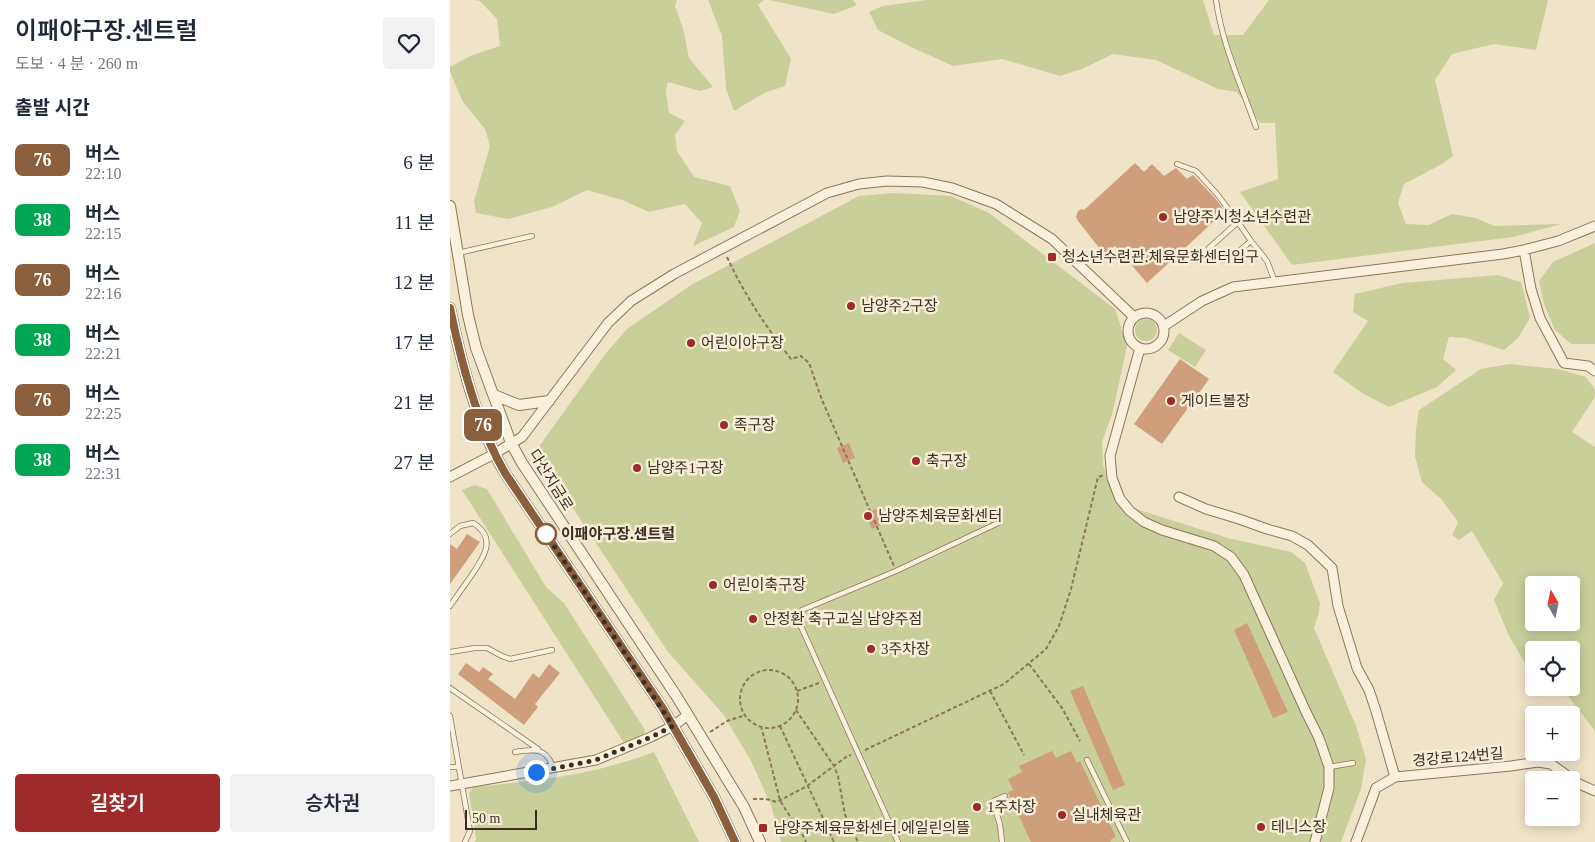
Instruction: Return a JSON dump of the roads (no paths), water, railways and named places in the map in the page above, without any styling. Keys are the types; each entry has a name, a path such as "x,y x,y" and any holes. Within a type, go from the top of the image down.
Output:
{"street":[{"path":"450,477 522,437 608,323 630,301 674,274 827,194 859,184 887,181 923,182 952,188 996,204 1052,239 1134,318"},
{"name":"다산지금로","path":"450,206 468,315 476,348 511,444 527,472 688,715 744,807 760,842"},
{"path":"1164,326 1202,301 1233,287 1524,250 1558,241 1595,226"},
{"path":"1524,250 1531,289 1540,318 1564,363 1588,366 1595,371"},
{"path":"450,308 465,373 494,454 673,726 714,797 735,842"},
{"path":"1140,314 1152,314 1158,317 1164,326 1164,333 1160,344 1149,349 1140,348 1133,344 1128,333 1131,322 1140,314"},
{"path":"1140,348 1110,456 1112,478 1120,499 1130,511 1144,522 1162,530 1214,546 1231,557 1244,574 1319,738 1329,767 1328,788 1315,842"},
{"path":"494,394 519,406 549,401"},
{"path":"1178,497 1206,509 1267,530 1292,536 1308,545 1332,568 1338,606 1357,668 1369,690 1395,777"},
{"path":"450,786 596,760 651,737 673,726 688,715"},
{"name":"경강로124번길","path":"1356,842 1376,788 1395,777 1538,762 1551,764 1579,784 1595,791"}],"lane":[{"path":"1216,0 1219,19 1232,62 1256,126"},
{"path":"1177,164 1196,171 1217,194 1267,261 1275,282"},
{"path":"1238,222 1209,248 1216,257 1222,260 1234,255 1252,241"},
{"path":"458,253 532,236"},
{"path":"450,534 460,526 473,523 481,528 487,545 484,558 450,606"},
{"path":"898,842 798,614 802,610 998,524"},
{"path":"450,652 487,648 510,659 552,650"},
{"path":"450,688 545,754 554,769"},
{"path":"450,716 470,832 465,842"},
{"path":"515,752 538,749"},
{"path":"1088,760 1127,842"},
{"path":"1329,767 1353,763"},
{"path":"450,768 459,766"},
{"path":"1002,842 993,802 1005,796"}],"place":[{"name":"남양주시청소년수련관","path":"1163,217"},
{"name":"청소년수련관.체육문화센터입구","path":"1052,257"},
{"name":"남양주2구장","path":"851,306"},
{"name":"어린이야구장","path":"691,343"},
{"name":"게이트볼장","path":"1171,401"},
{"name":"족구장","path":"724,425"},
{"name":"축구장","path":"916,461"},
{"name":"남양주1구장","path":"637,468"},
{"name":"남양주체육문화센터","path":"868,516"},
{"name":"이패야구장.센트럴","path":"546,534"},
{"name":"어린이축구장","path":"713,585"},
{"name":"안정환 축구교실 남양주점","path":"753,619"},
{"name":"3주차장","path":"871,649"},
{"name":"1주차장","path":"977,807"},
{"name":"실내체육관","path":"1062,815"},
{"name":"테니스장","path":"1261,827"},
{"name":"남양주체육문화센터.에일린의뜰","path":"763,828"}]}
